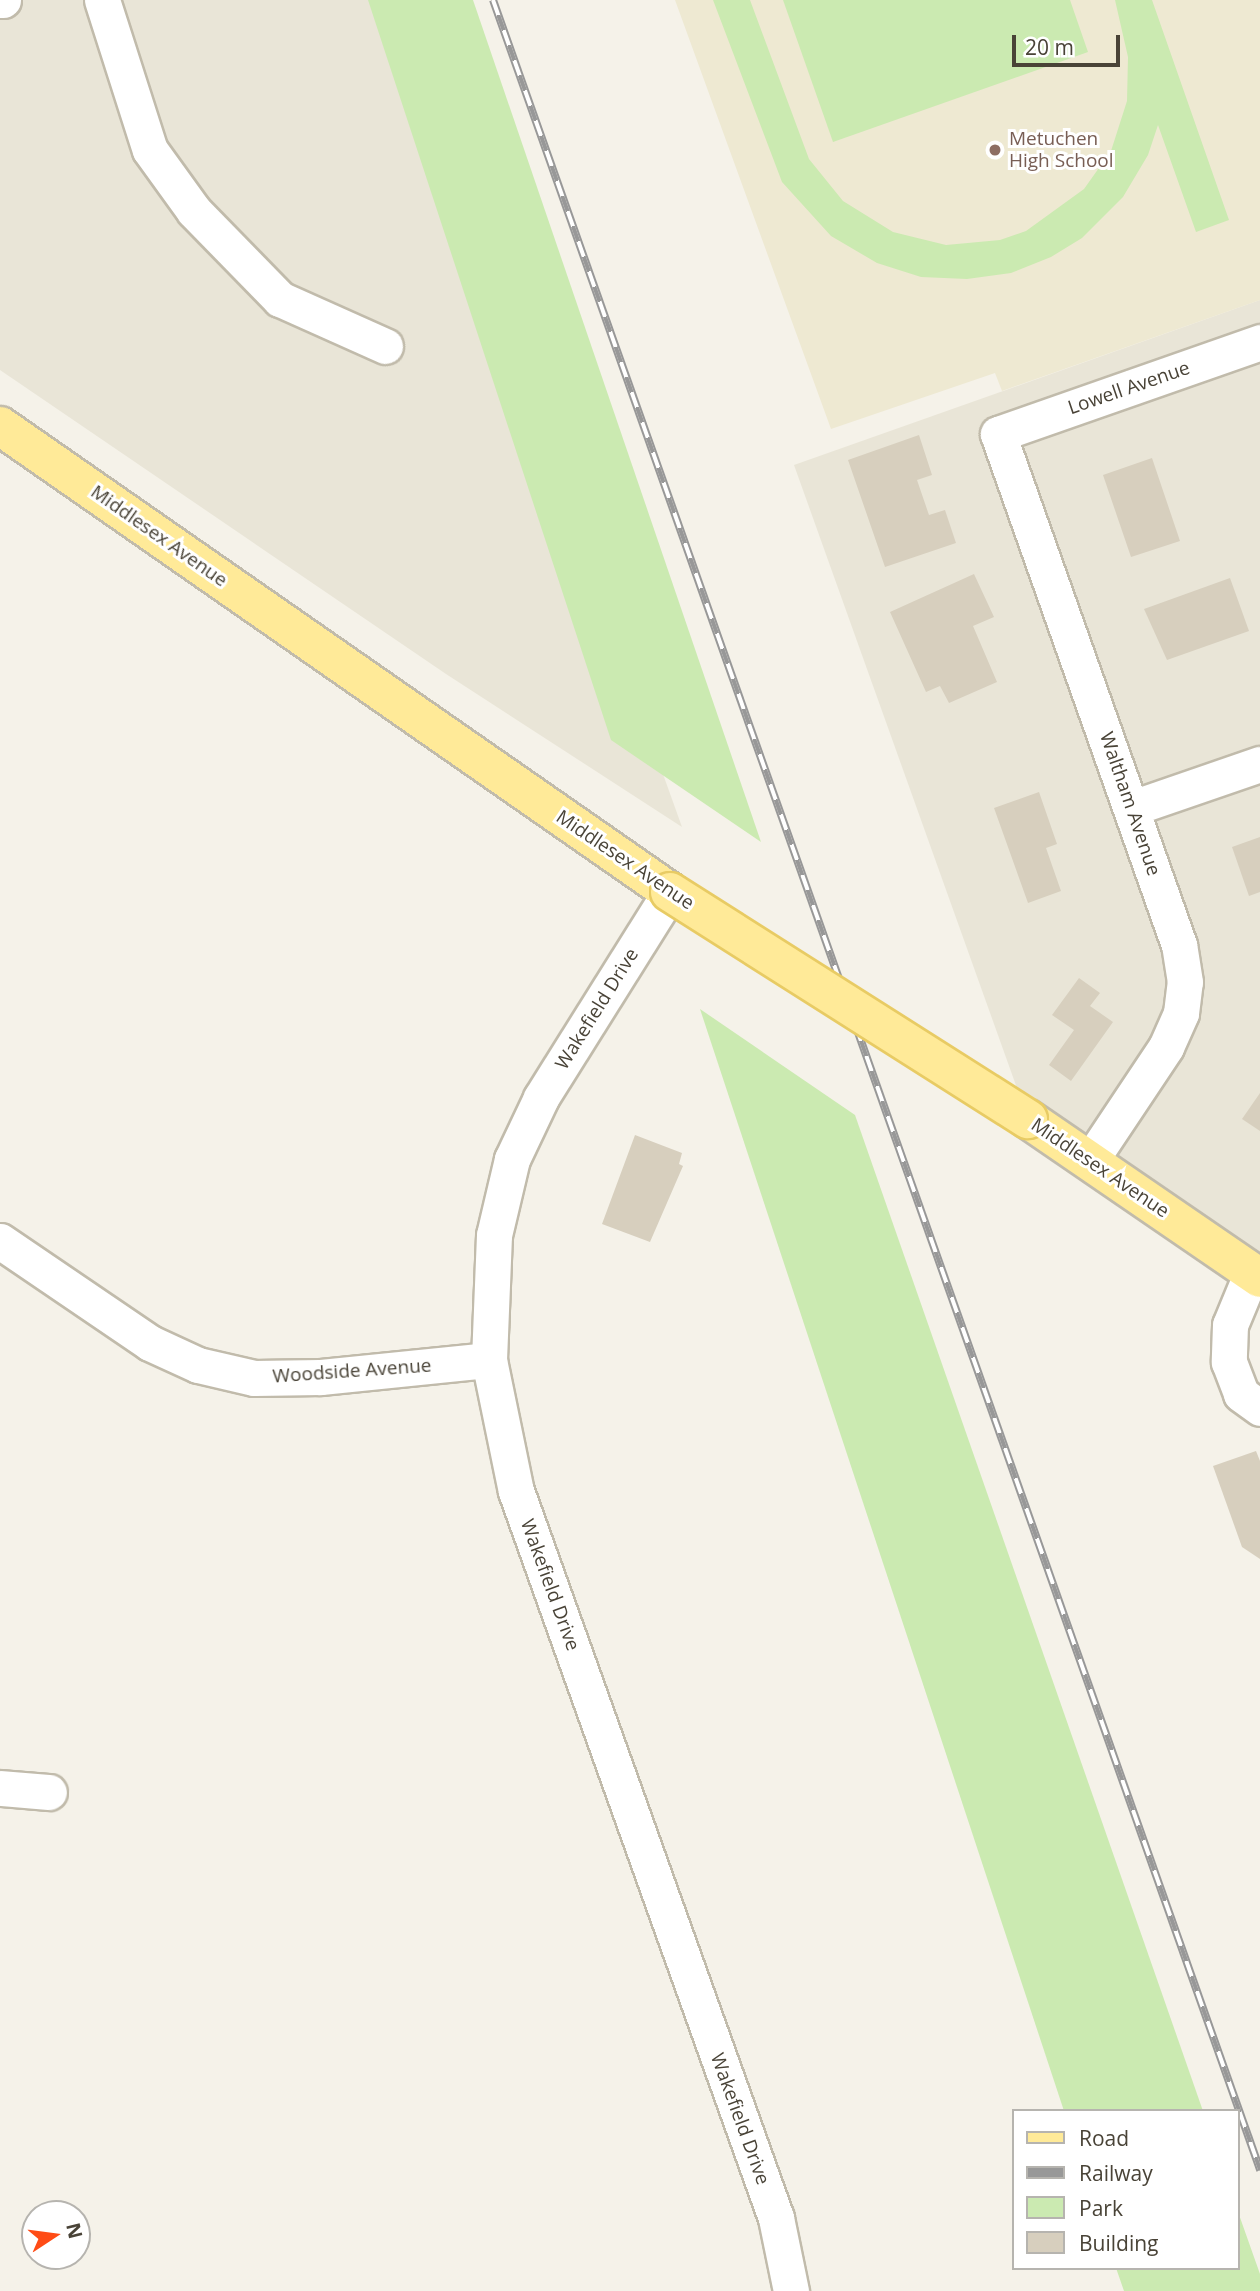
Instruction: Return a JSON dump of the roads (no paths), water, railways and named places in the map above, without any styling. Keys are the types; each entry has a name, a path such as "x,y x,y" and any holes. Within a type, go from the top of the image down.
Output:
{"main road":[{"name":"Middlesex Avenue","path":"0,426 670,892 1028,1119 1256,1275"}],"street":[{"path":"102,0 150,150 194,211 280,299 385,346"},
{"name":"Lowell Avenue","path":"999,434 1260,342"},
{"name":"Waltham Avenue","path":"999,434 1179,945 1184,992 1181,1013 1166,1047 1090,1161"},
{"path":"1132,808 1260,764"},
{"name":"Wakefield Drive","path":"670,892 541,1098 512,1159 494,1236 489,1360 516,1491 776,2218 791,2291"},
{"name":"Woodside Avenue","path":"0,1241 150,1343 198,1365 254,1377 321,1377 489,1360"},
{"path":"1256,1275 1230,1325 1229,1362 1241,1394 1260,1408"},
{"path":"0,1788 49,1792"}],"railway":[{"path":"493,0 1238,2109"},
{"path":"1239,2111 1260,2170"}],"place":[{"name":"Metuchen High School","path":"995,150"}]}
